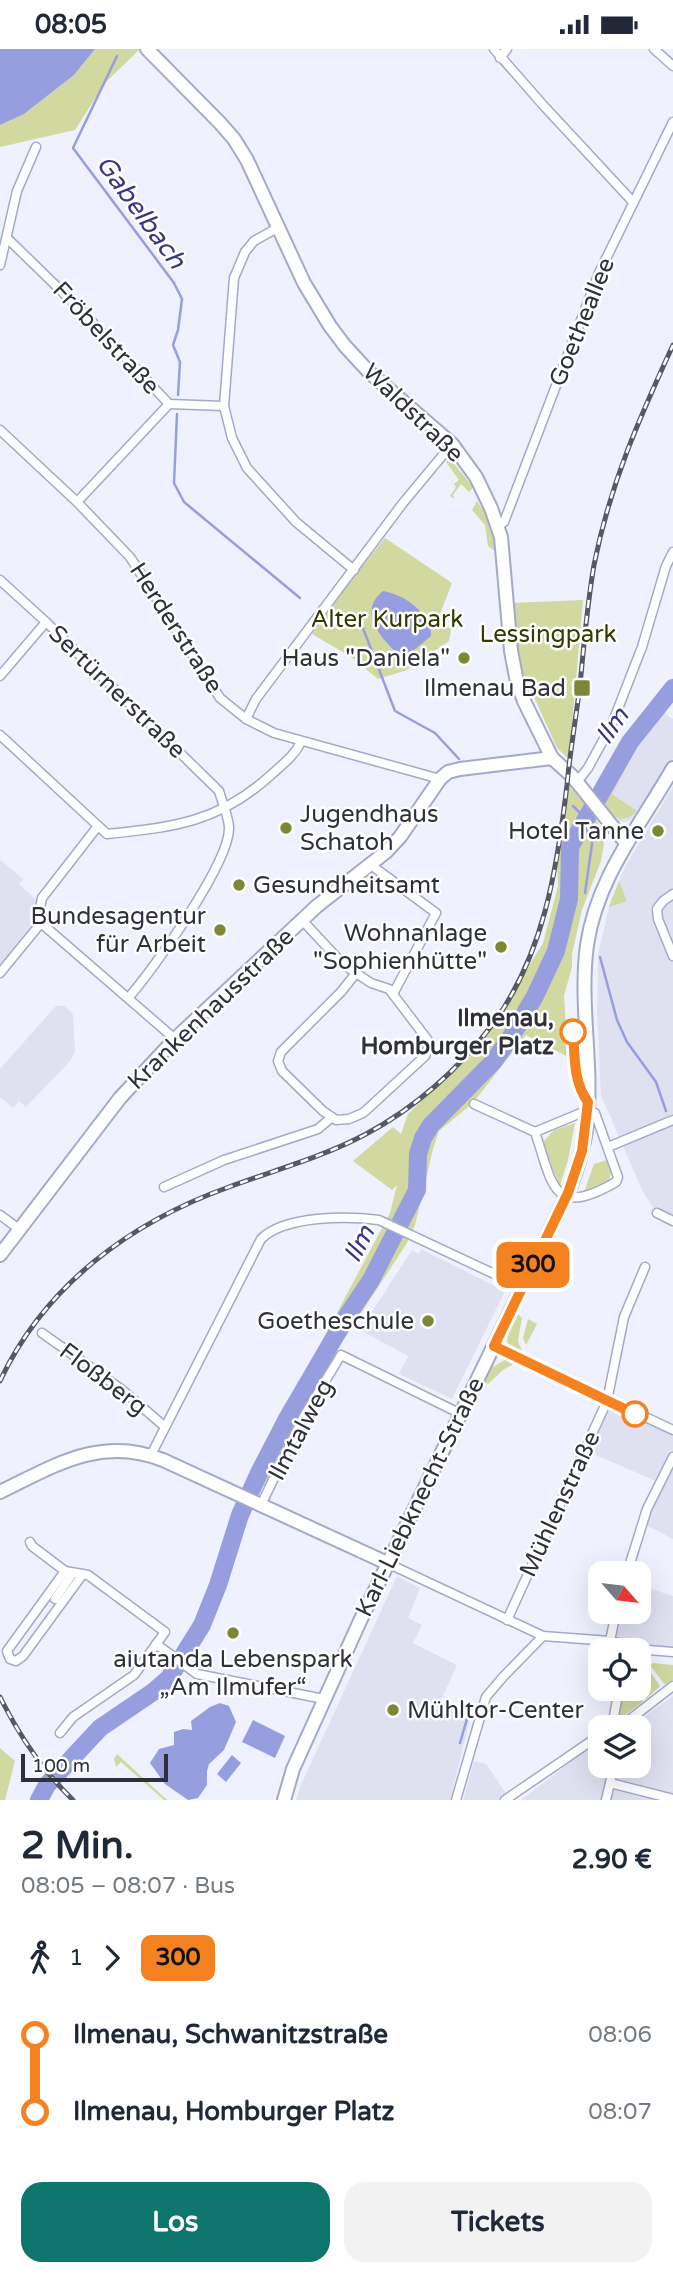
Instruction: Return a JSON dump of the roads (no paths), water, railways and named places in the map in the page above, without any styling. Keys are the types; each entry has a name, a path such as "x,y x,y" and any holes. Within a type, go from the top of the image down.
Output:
{"street":[{"name":"Waldstraße","path":"147,49 234,139 317,306 345,345 369,372 452,444 481,486 499,526 513,667 524,701 552,758 577,782 626,843"},
{"path":"495,49 500,58 633,202"},
{"path":"500,58 507,49"},
{"path":"654,49 673,66"},
{"name":"Goetheallee","path":"499,526 504,522 600,273 673,122"},
{"path":"0,265 16,191 36,147"},
{"path":"279,227 254,241 245,252 234,278 224,406 232,438 247,468 296,522 354,570"},
{"name":"Fröbelstraße","path":"7,238 83,312 169,404 77,502"},
{"path":"169,404 224,406"},
{"name":"Herderstraße","path":"0,430 77,502 130,557 220,698 246,719 259,727 301,742 439,779"},
{"path":"246,719 256,699 403,503 452,444"},
{"path":"577,782 588,768 612,724 642,647 666,566 673,552"},
{"name":"Sertürnerstraße","path":"0,580 219,791 225,810"},
{"path":"0,676 46,622"},
{"path":"0,734 107,834 169,828 225,810 266,780 298,750 301,742"},
{"path":"439,779 448,772 460,769 552,758"},
{"name":"Karl-Liebknecht-Straße","path":"284,1800 293,1769 387,1563 494,1346 518,1285 566,1198 582,1151 588,1110 584,992 588,942 603,889 626,843 673,769"},
{"name":"Krankenhausstraße","path":"0,1255 120,1098 175,1039 302,920 400,837 439,779"},
{"path":"129,997 169,945 215,866 229,829 225,810"},
{"path":"98,827 42,898 38,912 41,923 175,1039"},
{"path":"370,865 436,913 393,994"},
{"path":"673,894 657,909 658,919 673,956"},
{"path":"302,920 342,963 371,983 389,989 430,1043 429,1050 363,1112 349,1119 337,1120 287,1076 278,1061 281,1052 341,992 356,973"},
{"path":"0,972 41,923"},
{"path":"474,1104 535,1132 554,1187 566,1198 580,1199 616,1182 618,1177 597,1115 588,1110 535,1132"},
{"path":"164,1187 224,1160 318,1129 332,1117"},
{"path":"608,1147 673,1120"},
{"path":"657,1213 673,1221"},
{"path":"0,1215 19,1229"},
{"path":"150,1455 265,1235 270,1231 308,1220 355,1217 385,1222 518,1285"},
{"name":"Mühlenstraße","path":"507,1620 607,1401 624,1317 645,1267"},
{"name":"Floßberg","path":"42,1333 121,1389 164,1426"},
{"path":"494,1346 673,1430"},
{"name":"Ilmtalweg","path":"253,1501 341,1355 461,1414"},
{"path":"0,1492 85,1453 124,1451 150,1455 543,1636 588,1639"},
{"path":"630,1561 647,1509 673,1457"},
{"path":"30,1542 69,1572 88,1575 165,1632 134,1675 73,1717 60,1733"},
{"path":"69,1572 7,1651 10,1659 16,1661 23,1656 83,1574"},
{"path":"55,1599 69,1572"},
{"path":"456,1800 486,1697 543,1636"},
{"path":"156,1644 197,1674 324,1699"},
{"path":"651,1650 673,1651"},
{"path":"636,1715 673,1686"},
{"path":"506,1800 588,1743"},
{"path":"606,1800 611,1778"},
{"path":"610,1783 673,1799"}],"water":[{"path":"0,49 95,49 74,75 24,114 0,125"},
{"path":"383,591 408,601 427,620 431,636 413,651 397,653 374,623 372,606"},
{"path":"220,1703 229,1706 236,1722 224,1750 209,1764 207,1785 198,1798 188,1800 165,1784 150,1763 159,1749 174,1745 174,1732 192,1730 191,1721"},
{"path":"253,1720 285,1736 275,1758 242,1742"},
{"path":"232,1755 241,1763 226,1782 217,1774"}],"waterway":[{"name":"Gabelbach","path":"117,56 73,148 174,283 182,299 173,345 180,362 178,395"},
{"name":"Gabelbach","path":"177,414 174,483 184,502 300,598"},
{"name":"Gabelbach","path":"330,617 345,624 361,623 395,711 435,733 459,759"},
{"name":"Ilm","path":"39,1800 47,1785 100,1728 169,1678 202,1625 240,1515 259,1473 288,1417 371,1280 417,1190 418,1154 423,1138 431,1125 493,1062 535,996 556,951 569,899 570,847 630,742 673,688"},
{"name":"Gabelbach","path":"573,806 586,819"},
{"path":"585,893 594,830 587,815"},
{"path":"600,957 617,1020 627,1042 656,1082 666,1111"},
{"path":"460,1743 469,1712"}],"railway":[{"path":"0,1381 41,1315 66,1287 125,1238 193,1201 333,1150 384,1124 419,1100 451,1072 492,1025 510,998 536,940 553,879 580,685 589,595 601,535 627,452 673,345"},
{"path":"0,1697 32,1751 51,1777 73,1800"}],"place":[{"name":"Haus \"Daniela\"","path":"464,658"},
{"name":"Ilmenau Bad","path":"582,688"},
{"name":"Jugendhaus Schatoh","path":"286,828"},
{"name":"Hotel Tanne","path":"658,831"},
{"name":"Gesundheitsamt","path":"239,885"},
{"name":"Bundesagentur für Arbeit","path":"220,930"},
{"name":"Wohnanlage \"Sophienhütte\"","path":"501,947"},
{"name":"Ilmenau, Homburger Platz","path":"573,1032"},
{"name":"Goetheschule","path":"428,1321"},
{"name":"aiutanda Lebenspark „Am Ilmufer“","path":"233,1633"},
{"name":"Mühltor-Center","path":"393,1710"}],"park label":[{"name":"Alter Kurpark","path":"387,619"},
{"name":"Lessingpark","path":"548,634"}]}
